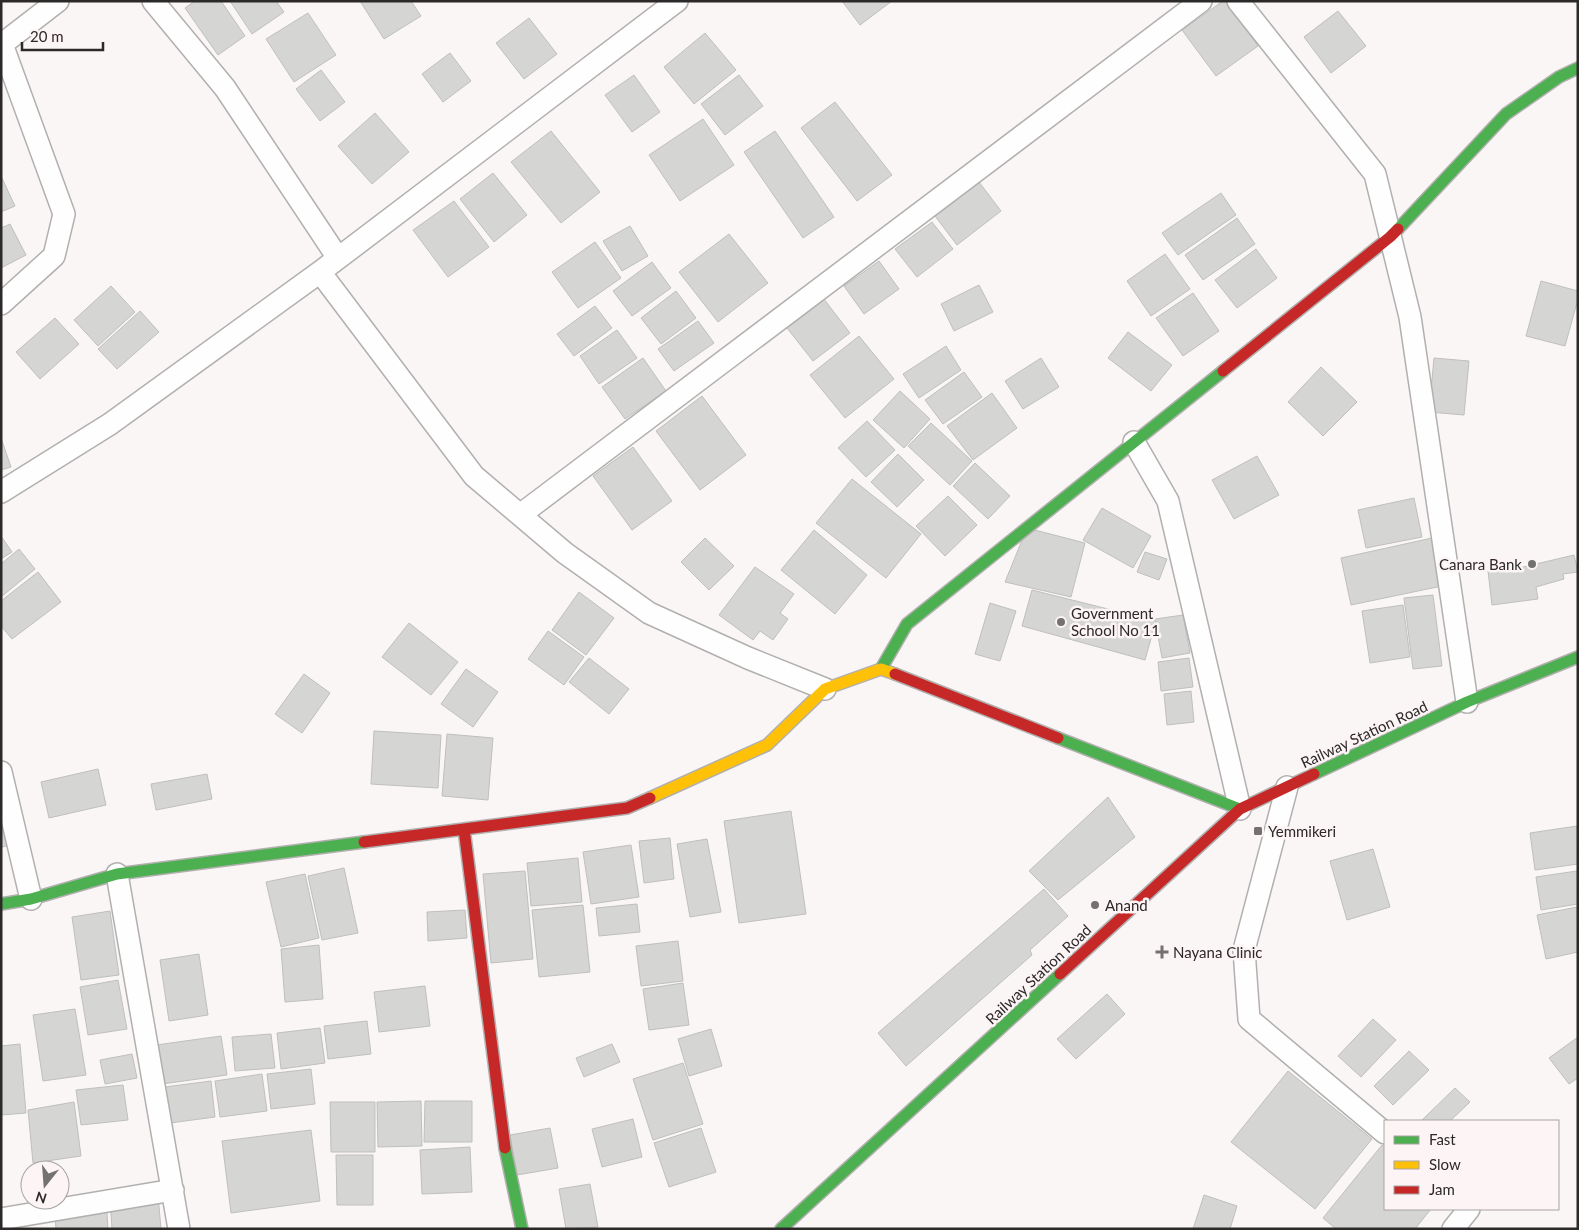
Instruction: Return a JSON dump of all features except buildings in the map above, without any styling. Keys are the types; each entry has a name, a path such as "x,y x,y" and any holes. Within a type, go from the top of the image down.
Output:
{"street":[{"path":"1,304 54,256 64,214 2,44 58,1"},
{"path":"153,1 224,88 338,258"},
{"path":"1,492 110,424 320,272 677,1"},
{"path":"520,514 1201,1"},
{"path":"1238,1 1375,174 1410,317 1467,702"},
{"path":"881,669 907,624 1390,237 1506,114 1559,77 1578,68"},
{"path":"320,272 474,476 565,553 649,613 748,658 824,689"},
{"path":"1134,442 1168,501 1240,809"},
{"name":"Railway Station Road","path":"781,1229 1240,809 1467,702 1578,657"},
{"path":"1,904 31,899 117,874 627,808 766,745 824,689 881,669 1240,809"},
{"path":"1,772 31,899"},
{"path":"1287,786 1244,950 1249,1019 1384,1132"},
{"path":"464,830 506,1152 522,1229"},
{"path":"117,874 180,1229"},
{"path":"1,1219 173,1190"},
{"path":"1453,1229 1469,1210"}],"traffic: fast":[{"path":"1398,229 1506,114 1559,77 1578,68"},
{"path":"881,669 907,624 1223,371"},
{"path":"1314,774 1467,702 1578,657"},
{"path":"1058,738 1240,809"},
{"path":"1,904 31,899 117,874 364,842"},
{"path":"781,1229 1060,974"},
{"path":"505,1148 522,1229"}],"traffic: slow":[{"path":"650,798 767,745 825,689 881,669 895,674"}],"traffic: jam":[{"path":"1223,371 1398,229"},
{"path":"895,674 1058,738"},
{"path":"1060,974 1240,809 1314,774"},
{"path":"364,842 627,808 650,798"},
{"path":"464,829 505,1148"}],"place":[{"name":"Canara Bank","path":"1532,564"},
{"name":"Government School No 11","path":"1061,622"},
{"name":"Yemmikeri","path":"1258,831"},
{"name":"Anand","path":"1095,905"},
{"name":"Nayana Clinic","path":"1162,952"}]}
